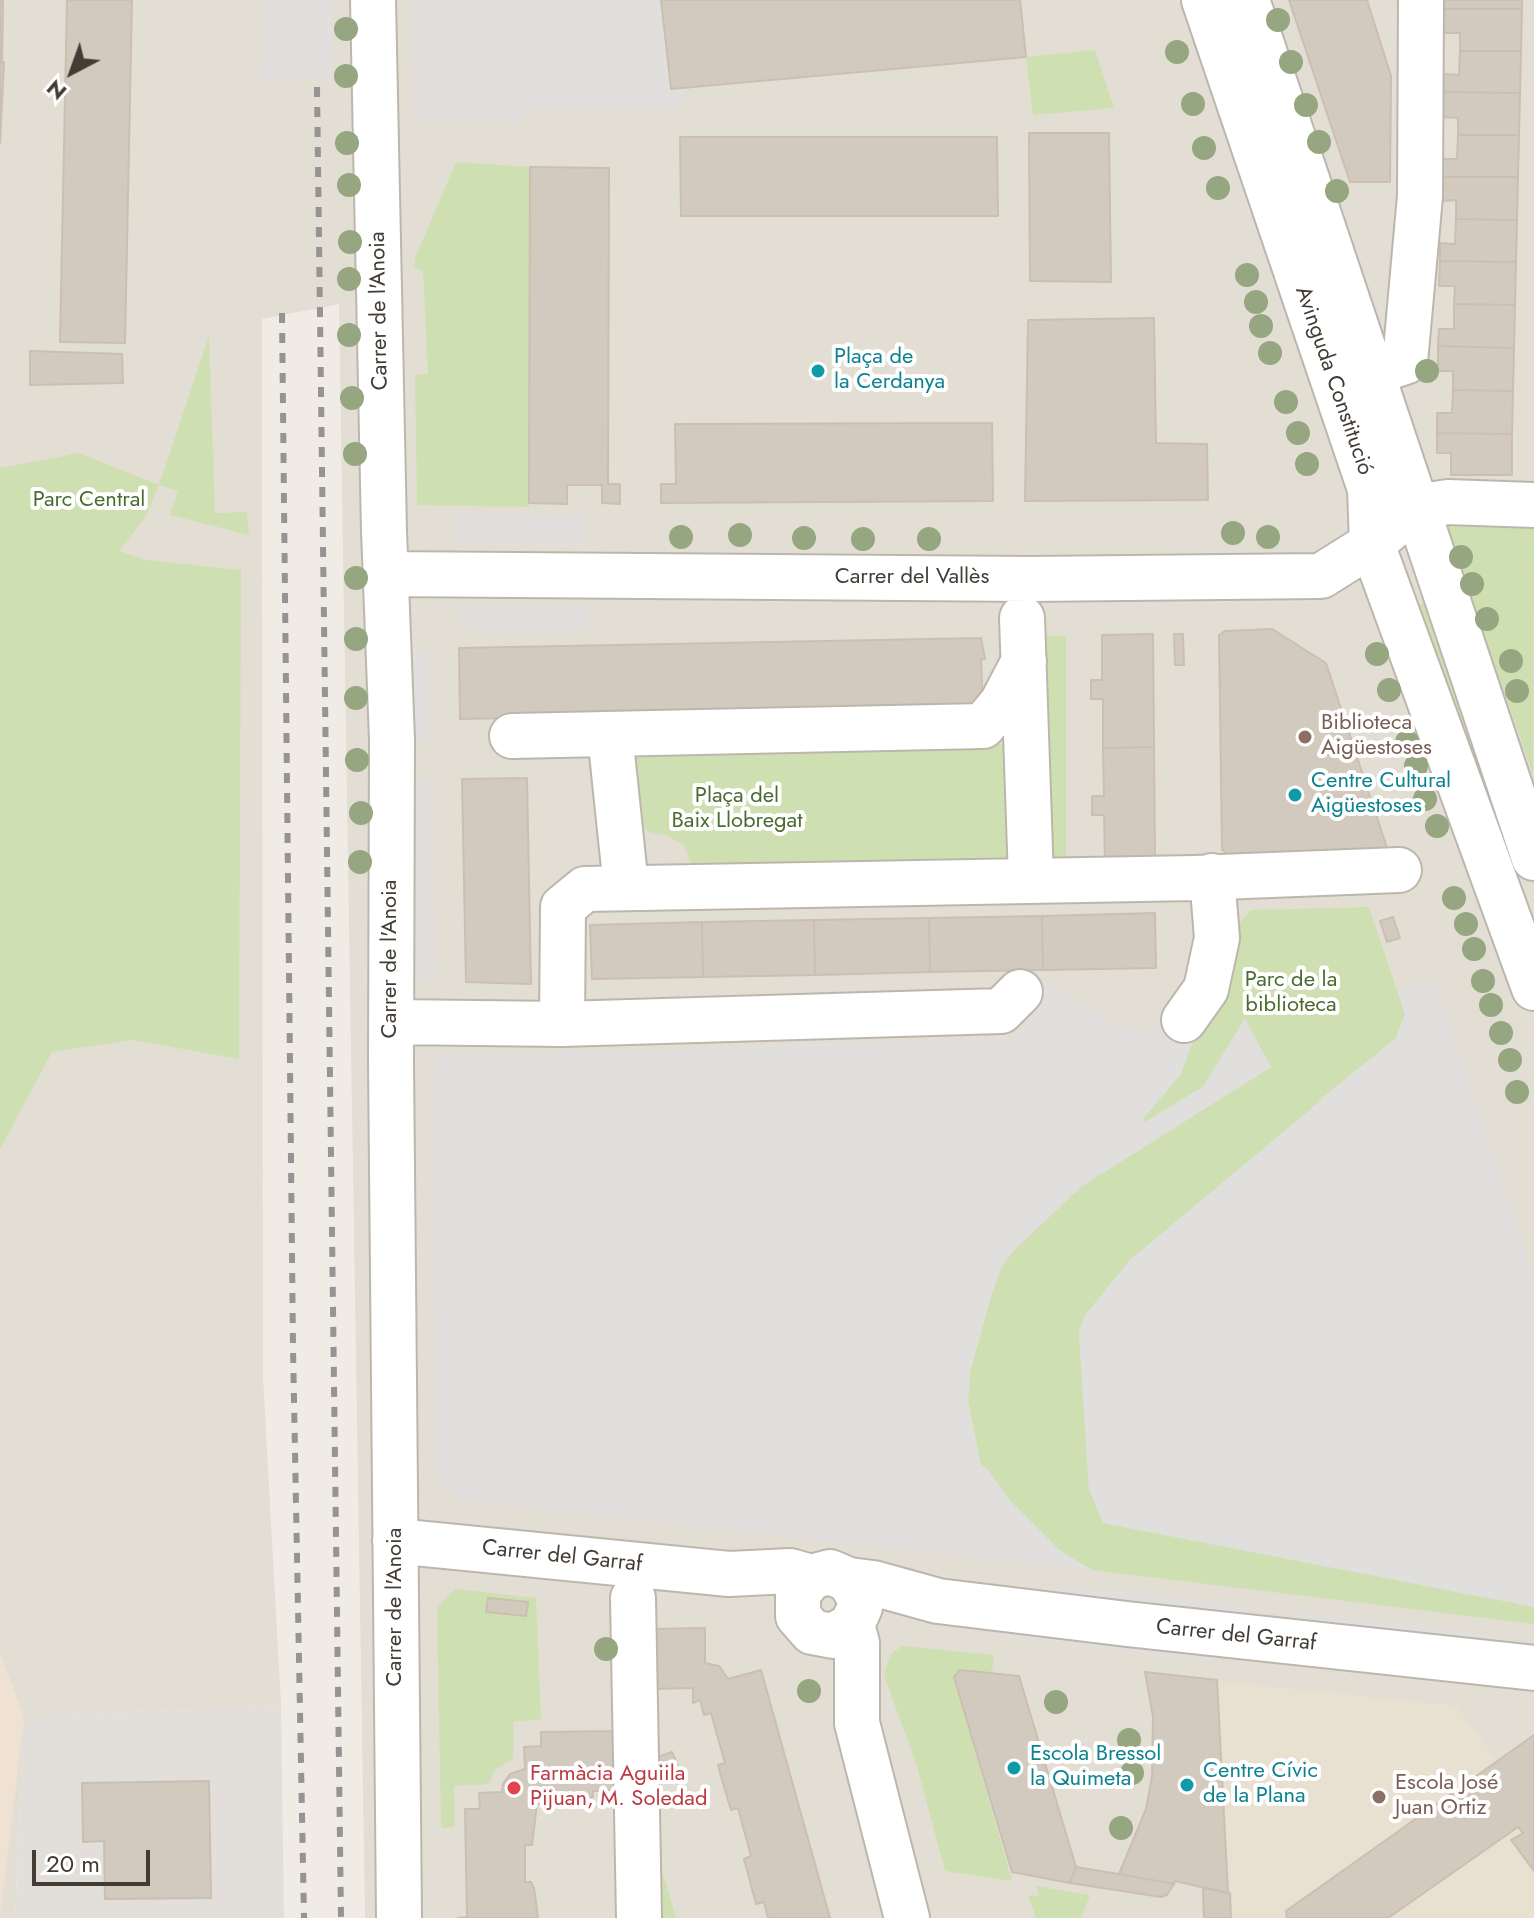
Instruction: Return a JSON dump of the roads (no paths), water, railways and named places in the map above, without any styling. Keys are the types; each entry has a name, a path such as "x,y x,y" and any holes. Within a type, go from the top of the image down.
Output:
{"street":[{"name":"Carrer de l'Anoia","path":"373,0 392,740 399,1918"},
{"name":"Avinguda Constitució","path":"1204,0 1370,489 1372,544 1534,988"},
{"name":"Avinguda Constitució","path":"1247,0 1416,507 1524,799 1534,858"},
{"path":"1372,373 1405,362 1420,196 1421,0"},
{"path":"1416,507 1448,502 1534,505"},
{"name":"Carrer del Vallès","path":"386,574 1031,579 1321,576 1372,544 1416,507"},
{"path":"1022,618 1031,879"},
{"path":"512,736 983,726 1002,703 1024,661"},
{"path":"610,734 626,887"},
{"path":"1479,834 1493,811 1524,799"},
{"path":"562,1024 563,907 585,889 1399,870"},
{"path":"1184,1020 1206,989 1217,938 1212,876"},
{"path":"392,1022 562,1024 1001,1011 1020,992"},
{"name":"Carrer del Garraf","path":"395,1541 729,1574 790,1571 830,1608 873,1583 938,1601 1534,1668"},
{"path":"633,1598 639,1918"},
{"path":"830,1608 857,1643 857,1723 907,1918"}],"railway":[{"path":"317,87 341,1918"},
{"path":"282,313 293,1348 304,1918"}],"place":[{"name":"Plaça de la Cerdanya","path":"818,371"},
{"name":"Biblioteca Aigüestoses","path":"1305,737"},
{"name":"Centre Cultural Aigüestoses","path":"1295,795"},
{"name":"Escola Bressol la Quimeta","path":"1014,1768"},
{"name":"Centre Cívic de la Plana","path":"1187,1785"},
{"name":"Farmàcia Aguiila Pijuan, M. Soledad","path":"514,1788"},
{"name":"Escola José Juan Ortiz","path":"1379,1797"}],"park label":[{"name":"Parc Central","path":"89,501"},
{"name":"Plaça del Baix Llobregat","path":"737,810"},
{"name":"Parc de la biblioteca","path":"1291,994"}]}
